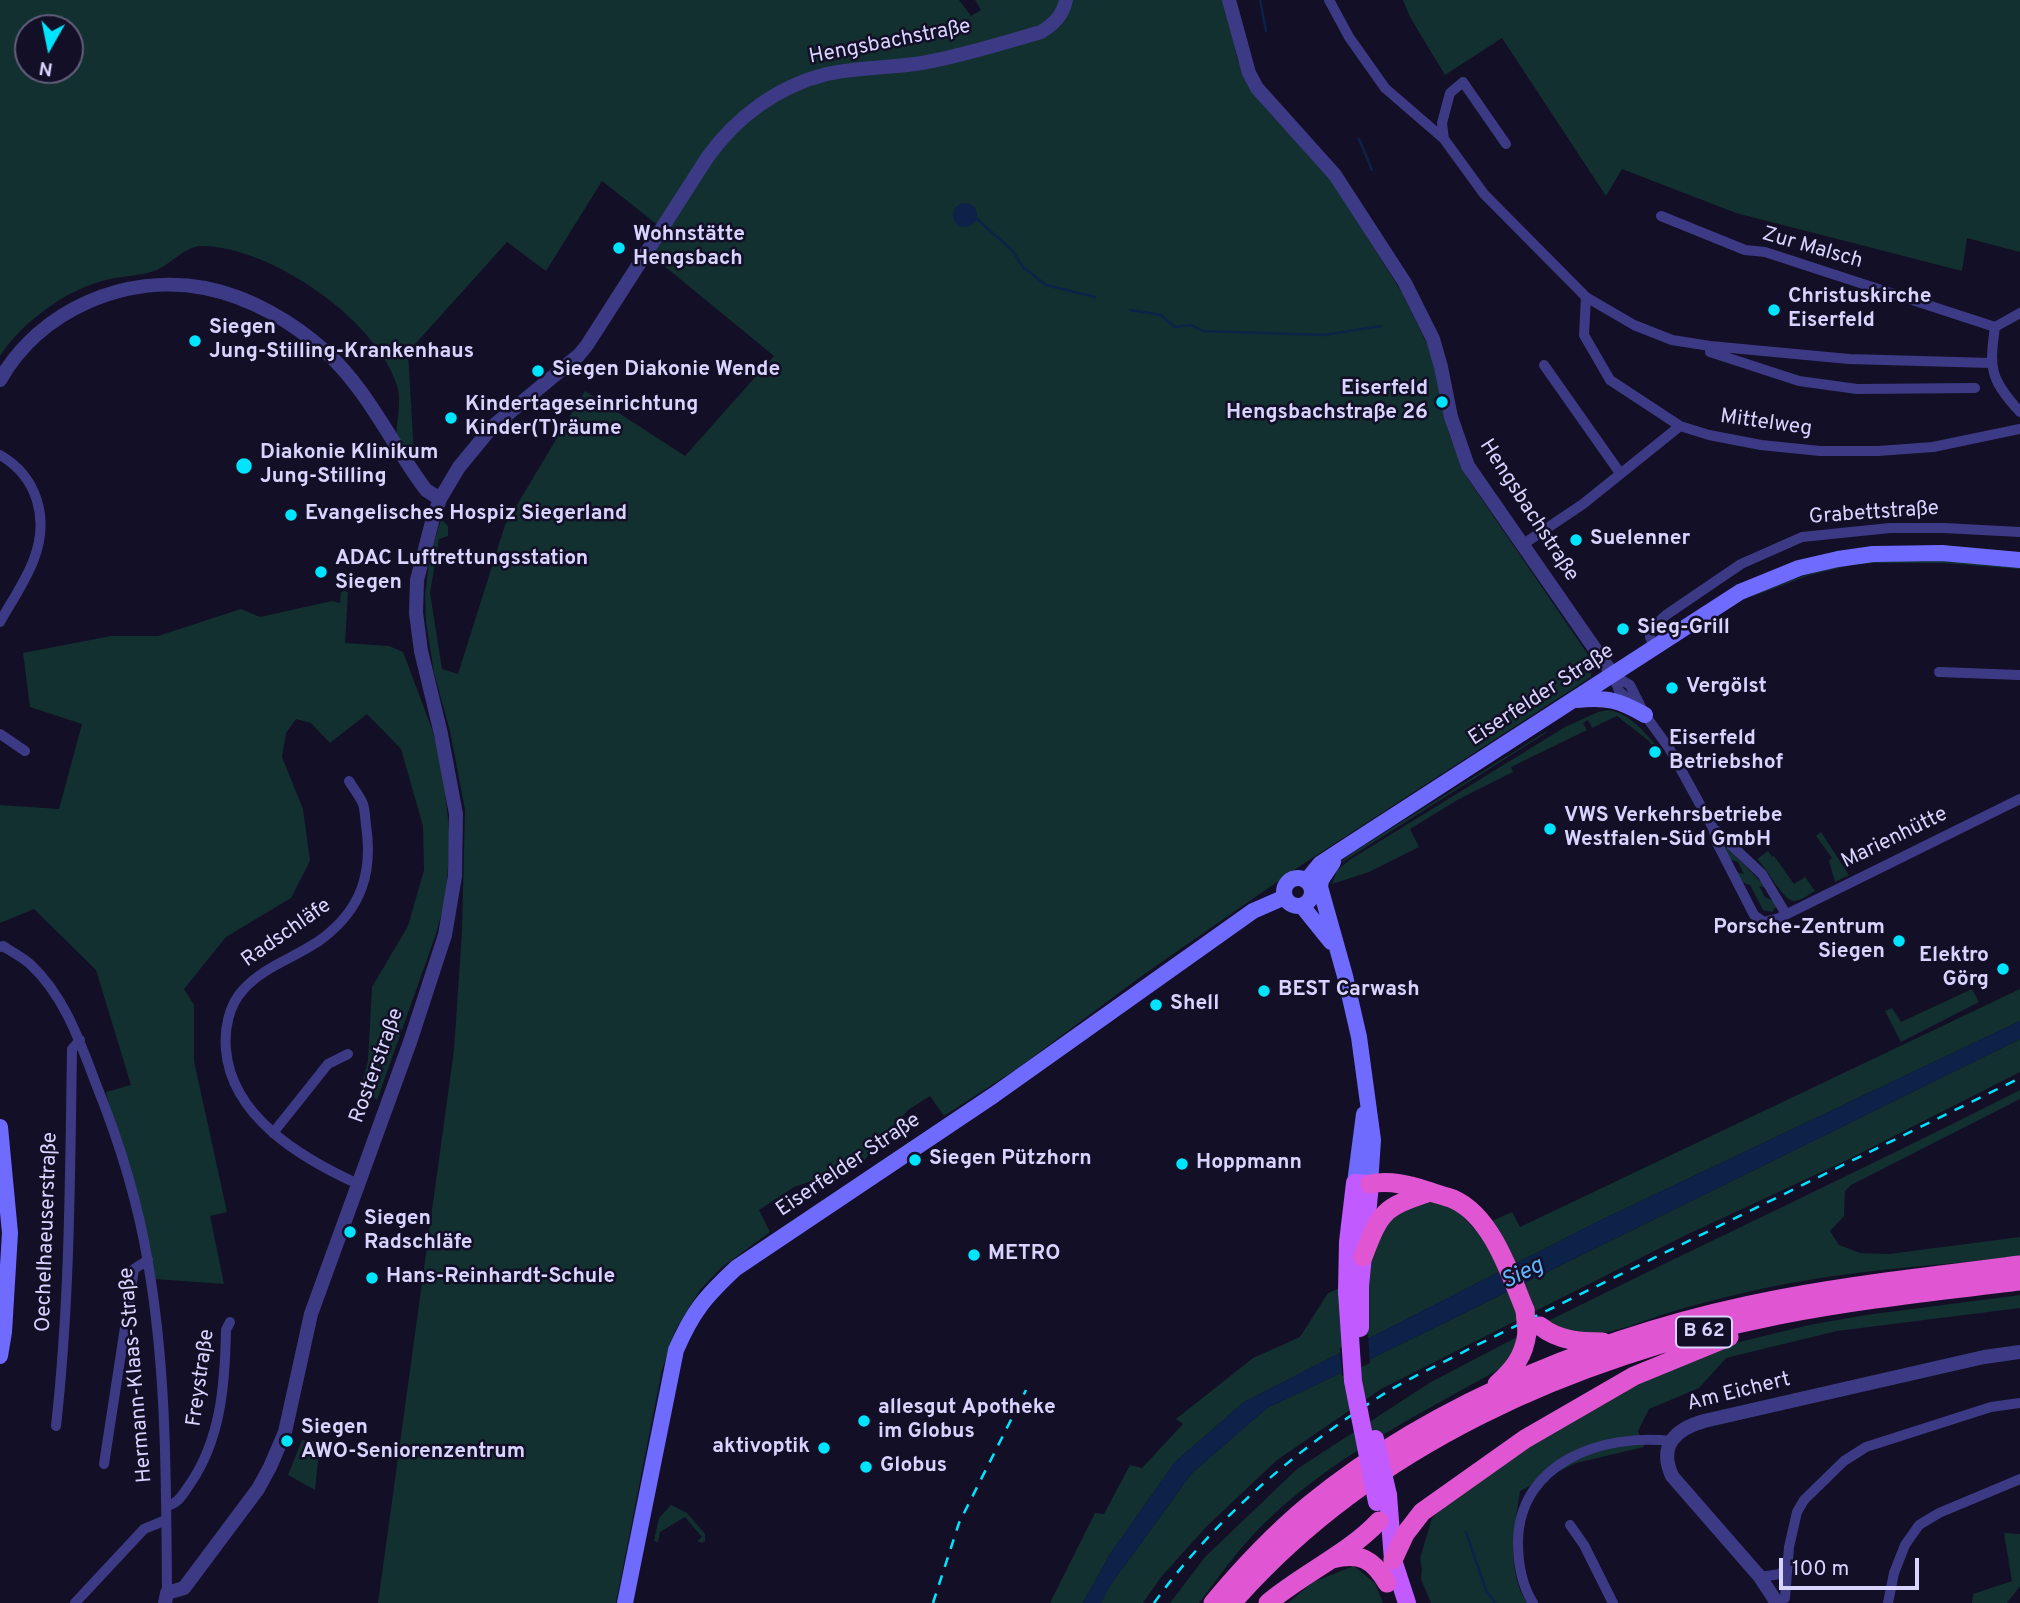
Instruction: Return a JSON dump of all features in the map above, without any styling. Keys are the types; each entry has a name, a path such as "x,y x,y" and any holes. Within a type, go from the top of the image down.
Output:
{"highway":[{"name":"B 62","path":"1362,1183 1389,1192 1430,1192 1455,1200 1473,1213 1495,1241 1534,1329 1570,1340 1618,1342"},
{"path":"1363,1257 1373,1231 1389,1208 1430,1192"},
{"name":"B 62","path":"1213,1603 1253,1557 1310,1504 1402,1441 1483,1397 1566,1361 1702,1317 1777,1299 2020,1265"},
{"name":"B 62","path":"1232,1603 1294,1539 1352,1491 1417,1449 1491,1410 1558,1380 1674,1340 1780,1315 1862,1301 2020,1281"},
{"name":"B 62","path":"1393,1560 1405,1534 1422,1512 1525,1439 1634,1376 1741,1333 1862,1301"},
{"name":"B 62","path":"1483,1397 1515,1367 1534,1329"},
{"name":"B 62","path":"1383,1509 1422,1512"},
{"path":"1268,1603 1368,1532 1383,1509"},
{"path":"1327,1560 1351,1556 1367,1560 1380,1570 1387,1583"}],"main road":[{"name":"Eiserfelder Straße","path":"625,1603 676,1350 688,1322 704,1298 736,1268 994,1095 1253,911 1285,897 1286,885 1292,879 1300,877 1307,880 1320,864 1740,592 1800,568 1838,559 1909,552 2020,560"},
{"path":"1575,700 1612,699 1645,715"},
{"path":"1349,845 1329,866 1320,887 1359,1037 1373,1140 1348,1242 1353,1289 1353,1381 1393,1560 1407,1603"},
{"path":"1285,897 1293,905 1306,903 1313,892 1307,880"},
{"path":"1306,903 1336,948"},
{"path":"0,1127 10,1233 0,1356"},
{"path":"1353,1289 1363,1257 1362,1183"},
{"path":"1383,1509 1382,1558 1387,1583 1395,1603"}],"street":[{"name":"Hengsbachstraße","path":"440,499 459,467 492,427 579,355 587,345 707,158 730,129 748,112 785,90 828,74 925,62 1041,32 1059,17 1066,0"},
{"name":"Hengsbachstraße","path":"1228,0 1249,73 1257,88 1335,176 1405,283 1433,339 1451,417 1468,466 1613,675"},
{"path":"1329,0 1349,37 1385,88 1444,139 1484,194 1586,297 1634,325 1672,340 1710,346 1849,359 1991,363"},
{"path":"1444,139 1442,123 1450,93 1463,82 1506,144"},
{"name":"Zur Malsch","path":"1661,216 1745,250 1765,252 1995,327"},
{"path":"0,380 33,337 54,320 77,307 134,287 165,285 205,288 248,302 274,315 298,329 325,351 353,383 424,487 440,499"},
{"name":"Mittelweg","path":"1586,297 1584,335 1610,380 1680,426 1709,435 1761,446 1819,451 1878,451 1933,447 2020,429"},
{"path":"2020,313 1995,327 1991,363 1997,384 2020,412"},
{"path":"1710,346 1710,352 1800,381 1857,389 1975,388"},
{"path":"1544,365 1620,473"},
{"path":"1522,545 1583,504 1680,426"},
{"path":"0,455 26,477 37,495 42,517 34,561 0,622"},
{"name":"Rosterstraße","path":"166,1598 184,1588 258,1489 285,1432 311,1314 410,1042 449,915 457,856 453,791 421,651 416,613 417,580 440,499"},
{"name":"Grabettstraße","path":"1655,648 1650,630 1666,615 1741,564 1802,537 1890,528 2020,532"},
{"path":"1939,672 2020,675"},
{"name":"Marienhütte","path":"1613,675 1619,691 1645,715 1669,748 1713,828 1717,843 1757,918 1768,922 2020,799"},
{"path":"0,734 24,751"},
{"name":"Radschläfe","path":"349,781 363,803 370,850 364,883 349,915 323,939 269,967 242,990 229,1014 225,1038 227,1064 235,1088 249,1110 273,1133 318,1163 358,1184"},
{"name":"Marienhütte","path":"1713,828 1757,869 1786,914"},
{"name":"Hermann-Klaas-Straße","path":"0,947 3,946 29,963 52,988 79,1040 124,1164 148,1260 155,1306 163,1404 167,1506 166,1598"},
{"name":"Oechelhaeuserstraße","path":"56,1426 70,1232 72,1049 79,1040"},
{"path":"273,1133 328,1063 348,1054"},
{"path":"104,1464 134,1269 148,1260"},
{"name":"Freystraße","path":"167,1506 179,1500 212,1443 222,1396 226,1330 230,1322"},
{"name":"Am Eichert","path":"1777,1603 1760,1577 1672,1476 1667,1459 1671,1441 1681,1430 1704,1421 1984,1357 2020,1352"},
{"path":"1777,1603 1785,1598 1794,1519 1800,1506 1844,1461 1866,1447 1991,1407 2020,1403"},
{"path":"1533,1603 1527,1593 1518,1563 1518,1533 1522,1513 1535,1486 1551,1470 1573,1457 1610,1442 1646,1438 1671,1441"},
{"path":"1888,1603 1894,1573 1905,1545 1919,1525 1939,1513 2020,1479"},
{"path":"75,1603 144,1530 166,1520"},
{"path":"1570,1525 1584,1545 1614,1603"},
{"path":"1760,1577 1780,1574 1787,1567"}],"green space":[{"path":"0,0 959,0 971,16 981,10 975,0 1225,0 1237,58 1258,99 1327,174 1401,291 1430,350 1449,434 1468,479 1591,659 1591,677 1300,866 1143,975 1018,1068 944,1116 930,1096 908,1110 860,1165 794,1187 759,1210 770,1232 721,1268 700,1290 675,1331 662,1370 616,1603 378,1603 454,1050 462,931 465,810 450,731 434,673 426,622 425,594 430,556 441,519 448,526 448,536 439,539 430,593 442,669 458,674 505,525 585,391 685,456 774,356 652,256 664,230 602,181 546,271 507,242 408,352 414,455 396,437 398,389 387,363 369,338 346,314 288,273 258,258 228,249 194,247 154,271 91,284 61,299 33,319 0,356"},
{"path":"1403,0 2020,0 2020,252 1967,238 1962,271 1736,213 1622,169 1606,196 1502,38 1445,75 1410,17"},
{"path":"1907,558 2020,565 2020,569 1943,563 1856,565"},
{"path":"1845,567 1810,575 1751,597 1808,575 1827,570"},
{"path":"341,592 348,592 345,643 389,646 403,652 432,729 442,765 450,837 446,897 436,934 377,1100 361,1087 368,1061 372,987 408,926 424,870 423,826 401,749 367,714 330,743 311,723 296,719 286,733 282,757 303,809 310,861 291,898 226,937 184,989 194,1005 194,1061 227,1212 210,1216 224,1284 155,1279 106,1092 131,1085 96,970 34,909 0,923 0,805 59,809 82,724 30,707 23,653 111,636 158,636 241,609 260,617 332,601 340,603"},
{"path":"1609,710 1637,724 1658,748 1655,752 1649,741 1617,716 1592,728 1588,720 1583,723 1587,730 1511,767 1513,772 1459,799 1410,829 1419,847 1369,872 1332,884 1337,870 1351,859 1565,727"},
{"path":"1547,731 1546,733 1333,868 1352,853"},
{"path":"1821,832 1849,875 1835,882 1829,861 1832,858 1816,836"},
{"path":"1720,840 1764,882 1767,888 1759,886 1765,897 1774,901 1776,907 1772,912 1763,910 1750,885 1741,882 1736,872 1744,874 1738,862 1729,859"},
{"path":"1768,851 1794,884 1805,877 1815,891 1797,901 1785,896 1757,859"},
{"path":"1972,989 1979,1002 1901,1042 1885,1011 1892,1008 1901,1022"},
{"path":"2020,989 2020,1021 1601,1220 1244,1402 1175,1462 1110,1554 1083,1603 1050,1603 1095,1513 1104,1514 1130,1465 1142,1468 1183,1424 1176,1419 1253,1358 1300,1337 1328,1293 1368,1276 1375,1239 1381,1226 1390,1217 1416,1204 1435,1202 1451,1207 1474,1229 1512,1212 1520,1227"},
{"path":"2020,1039 2020,1072 1843,1162 1686,1235 1381,1389 1277,1460 1207,1526 1161,1577 1143,1603 1101,1603 1109,1587 1192,1473 1267,1408"},
{"path":"2020,1090 2020,1099 1851,1185 1845,1191 1844,1216 1830,1231 1839,1245 1860,1253 1889,1254 2020,1237 2020,1256 1857,1273 1754,1290 1595,1334 1564,1329 1548,1321 1903,1148"},
{"path":"2020,1295 2020,1308 1837,1331 1726,1358 1699,1388 1649,1409 1638,1431 1644,1447 1576,1463 1520,1491 1513,1548 1516,1576 1527,1603 1431,1603 1421,1579 1420,1558 1432,1518 1454,1497 1564,1422 1605,1398 1723,1346 1809,1325 1866,1315"},
{"path":"1519,1336 1510,1363 1375,1440 1310,1484 1280,1509 1231,1560 1199,1603 1170,1603 1205,1557 1297,1469 1431,1382"},
{"path":"302,1440 320,1442 315,1490 288,1475"},
{"path":"671,1505 687,1513 705,1534 705,1541 697,1541 702,1537 685,1517 660,1532 658,1542 654,1541 659,1518"},
{"path":"2004,1533 2020,1534 2020,1586 2007,1603 1972,1603 1973,1594 2012,1581"},
{"path":"1354,1566 1375,1583 1383,1603 1288,1603 1313,1582"}],"water":[{"path":"965,203 974,206 977,215 974,224 965,227 956,224 953,215 956,206"},
{"name":"Sieg","path":"2020,1021 2020,1039 1267,1408 1192,1473 1109,1587 1101,1603 1083,1603 1110,1554 1175,1462 1244,1402 1601,1220"}],"pier":[{"path":"1368,1334 1370,1363 1342,1376 1340,1348"}],"waterway":[{"path":"1260,0 1266,31"},
{"path":"1359,139 1372,170"},
{"path":"977,219 1012,250 1023,267 1046,285 1095,297"},
{"path":"1130,310 1161,315 1175,327 1191,325 1203,331 1324,335 1381,326"},
{"path":"1466,1532 1486,1590 1495,1603"}],"railway":[{"path":"1154,1603 1204,1541 1262,1485 1324,1435 1390,1390 2020,1078"},
{"path":"933,1603 959,1523 1026,1390"}],"place":[{"name":"Wohnstätte Hengsbach","path":"619,248"},
{"name":"Christuskirche Eiserfeld","path":"1774,310"},
{"name":"Siegen Jung-Stilling-Krankenhaus","path":"195,341"},
{"name":"Siegen Diakonie Wende","path":"538,371"},
{"name":"Eiserfeld Hengsbachstraße 26","path":"1442,402"},
{"name":"Kindertageseinrichtung Kinder(T)räume","path":"451,418"},
{"name":"Diakonie Klinikum Jung-Stilling","path":"244,466"},
{"name":"Evangelisches Hospiz Siegerland","path":"291,515"},
{"name":"Suelenner","path":"1576,540"},
{"name":"ADAC Luftrettungsstation Siegen","path":"321,572"},
{"name":"Sieg-Grill","path":"1623,629"},
{"name":"Vergölst","path":"1672,688"},
{"name":"Eiserfeld Betriebshof","path":"1655,752"},
{"name":"VWS Verkehrsbetriebe Westfalen-Süd GmbH","path":"1550,829"},
{"name":"Porsche-Zentrum Siegen","path":"1899,941"},
{"name":"Elektro Görg","path":"2003,969"},
{"name":"BEST Carwash","path":"1264,991"},
{"name":"Shell","path":"1156,1005"},
{"name":"Siegen Pützhorn","path":"915,1160"},
{"name":"Hoppmann","path":"1182,1164"},
{"name":"Siegen Radschläfe","path":"350,1232"},
{"name":"METRO","path":"974,1255"},
{"name":"Hans-Reinhardt-Schule","path":"372,1278"},
{"name":"allesgut Apotheke im Globus","path":"864,1421"},
{"name":"Siegen AWO-Seniorenzentrum","path":"287,1441"},
{"name":"aktivoptik","path":"824,1448"},
{"name":"Globus","path":"866,1467"}]}
